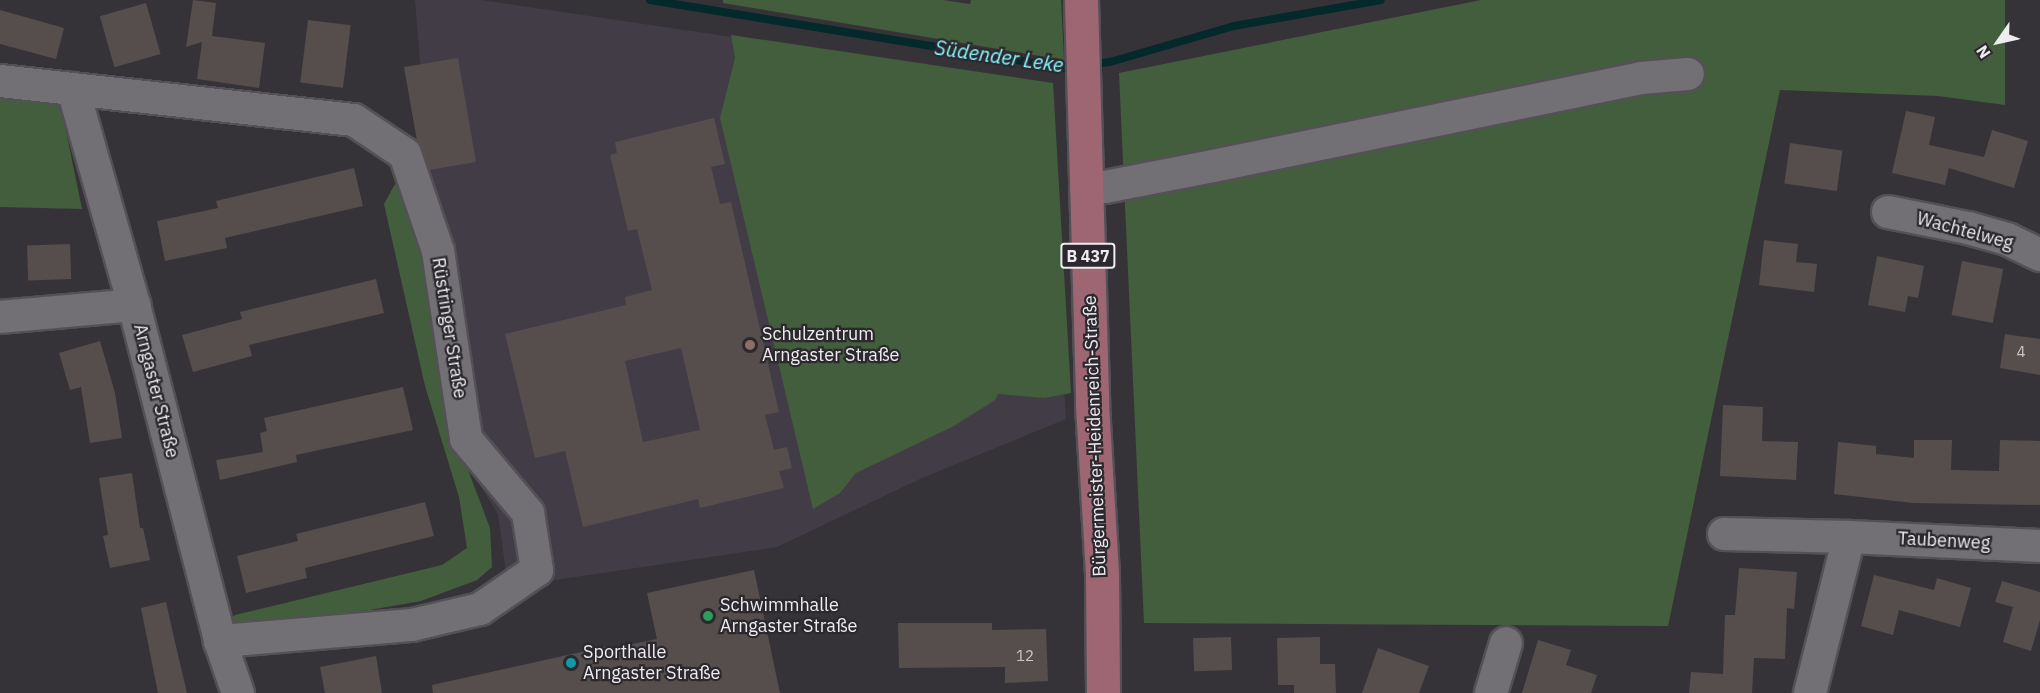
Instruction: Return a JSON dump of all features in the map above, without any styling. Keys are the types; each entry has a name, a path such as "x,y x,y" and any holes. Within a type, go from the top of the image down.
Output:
{"main road":[{"name":"Bürgermeister-Heidenreich-Straße","path":"1081,0 1086,106 1092,405 1102,575 1103,693"}],"street":[{"path":"1086,187 1105,187 1213,166 1641,78 1688,74"},
{"name":"Rüstringer Straße","path":"0,81 354,120 405,154 438,251 466,439 528,513 537,570 480,609 412,625 220,641"},
{"name":"Arngaster Straße","path":"72,89 134,305 220,641 238,693"},
{"name":"Wachtelweg","path":"1888,212 1968,228 2007,239 2040,255"},
{"path":"0,317 134,305"},
{"name":"Taubenweg","path":"1724,534 2040,546"},
{"path":"1810,693 1849,537"},
{"path":"1491,693 1506,643"}],"shaded area":[{"name":"Schulzentrum Arngaster Straße","path":"415,0 481,0 1045,83 1066,419 922,478 777,547 508,587 498,514 466,463 431,194"}],"green space":[{"path":"723,0 943,0 970,4 971,0 1061,0 1064,60 723,3"},
{"path":"1481,0 2005,0 2005,105 1938,96 1780,90 1668,626 1144,623 1119,73"},
{"path":"731,35 1053,83 1071,393 1044,398 998,394 995,400 954,426 856,473 840,493 813,509 720,118 735,58"},
{"path":"0,96 60,102 82,209 0,207"},
{"path":"395,184 411,195 438,307 442,382 462,454 490,528 492,567 477,580 421,601 261,629 234,628 230,619 235,615 442,565 467,548 459,497 425,386 384,204"}],"building":[{"path":"193,0 216,3 212,36 265,43 259,88 197,79 202,42 186,47"},
{"path":"146,3 161,54 114,67 100,16"},
{"path":"0,10 64,28 56,59 0,44"},
{"path":"308,20 351,25 343,88 300,83"},
{"path":"458,58 476,162 429,170 417,141 404,67"},
{"path":"1906,111 1935,117 1929,145 1984,157 1992,130 2028,141 2014,188 1949,168 1945,185 1892,173"},
{"path":"714,118 725,164 711,167 720,204 731,202 779,412 765,415 774,450 787,447 792,468 779,471 784,488 700,508 698,499 583,527 565,451 535,458 505,334 626,305 625,297 652,290 637,229 628,231 610,155 617,153 615,142","holes":["681,348 700,430 643,442 625,361"]},
{"path":"1790,143 1842,150 1837,191 1784,184"},
{"path":"354,168 363,206 225,238 227,248 165,261 157,221 218,208 216,201"},
{"path":"1764,240 1798,244 1796,262 1817,264 1814,292 1759,285"},
{"path":"70,244 71,279 28,280 27,246"},
{"path":"1877,256 1924,266 1918,298 1908,296 1905,312 1868,305"},
{"path":"1962,261 2003,269 1993,323 1952,315"},
{"path":"376,279 384,313 249,345 252,356 193,372 182,335 242,319 240,312"},
{"path":"2005,334 2040,339 2040,375 2000,368"},
{"path":"100,341 115,393 122,438 90,443 81,387 70,390 59,353"},
{"path":"403,387 413,430 296,455 297,462 220,480 216,460 263,452 260,433 267,431 264,418"},
{"path":"1723,405 1763,407 1762,441 1798,442 1796,480 1720,476"},
{"path":"1914,440 1952,440 1951,470 1999,471 2000,440 2040,441 2040,505 1913,503 1834,494 1838,442 1876,446 1876,454 1914,458"},
{"path":"132,473 140,528 143,528 150,560 110,568 103,536 108,535 99,478"},
{"path":"425,502 434,536 305,568 307,578 246,593 237,556 298,541 296,534"},
{"path":"1739,568 1797,572 1794,609 1787,608 1785,659 1754,658 1752,693 1689,693 1691,672 1723,674 1725,615 1735,615"},
{"name":"Schwimmhalle Arngaster Straße","path":"754,570 780,693 433,693 432,685 608,646 608,649 657,639 647,593"},
{"path":"1874,575 1934,590 1937,578 1971,588 1960,627 1899,610 1893,635 1861,626"},
{"path":"2002,581 2040,592 2040,620 2031,651 2003,642 2013,607 1995,602"},
{"path":"166,602 187,693 158,693 141,608"},
{"path":"898,623 992,623 992,630 1046,629 1048,681 1005,683 1005,667 899,668"},
{"path":"1231,637 1232,670 1194,671 1193,638"},
{"path":"1320,637 1320,664 1335,664 1336,693 1294,693 1294,685 1278,685 1277,638"},
{"path":"1538,640 1571,650 1566,665 1597,675 1591,693 1522,693"},
{"path":"1378,648 1429,666 1419,693 1362,693"},
{"path":"376,656 382,693 325,693 320,667"}],"waterway":[{"name":"Südender Leke","path":"650,0 1066,68 1075,67"},
{"name":"Südender Leke","path":"1090,65 1110,62 1234,26 1381,0"}],"place":[{"name":"Schulzentrum Arngaster Straße","path":"750,345"},
{"name":"Schwimmhalle Arngaster Straße","path":"708,616"},
{"name":"Sporthalle Arngaster Straße","path":"571,663"}]}
